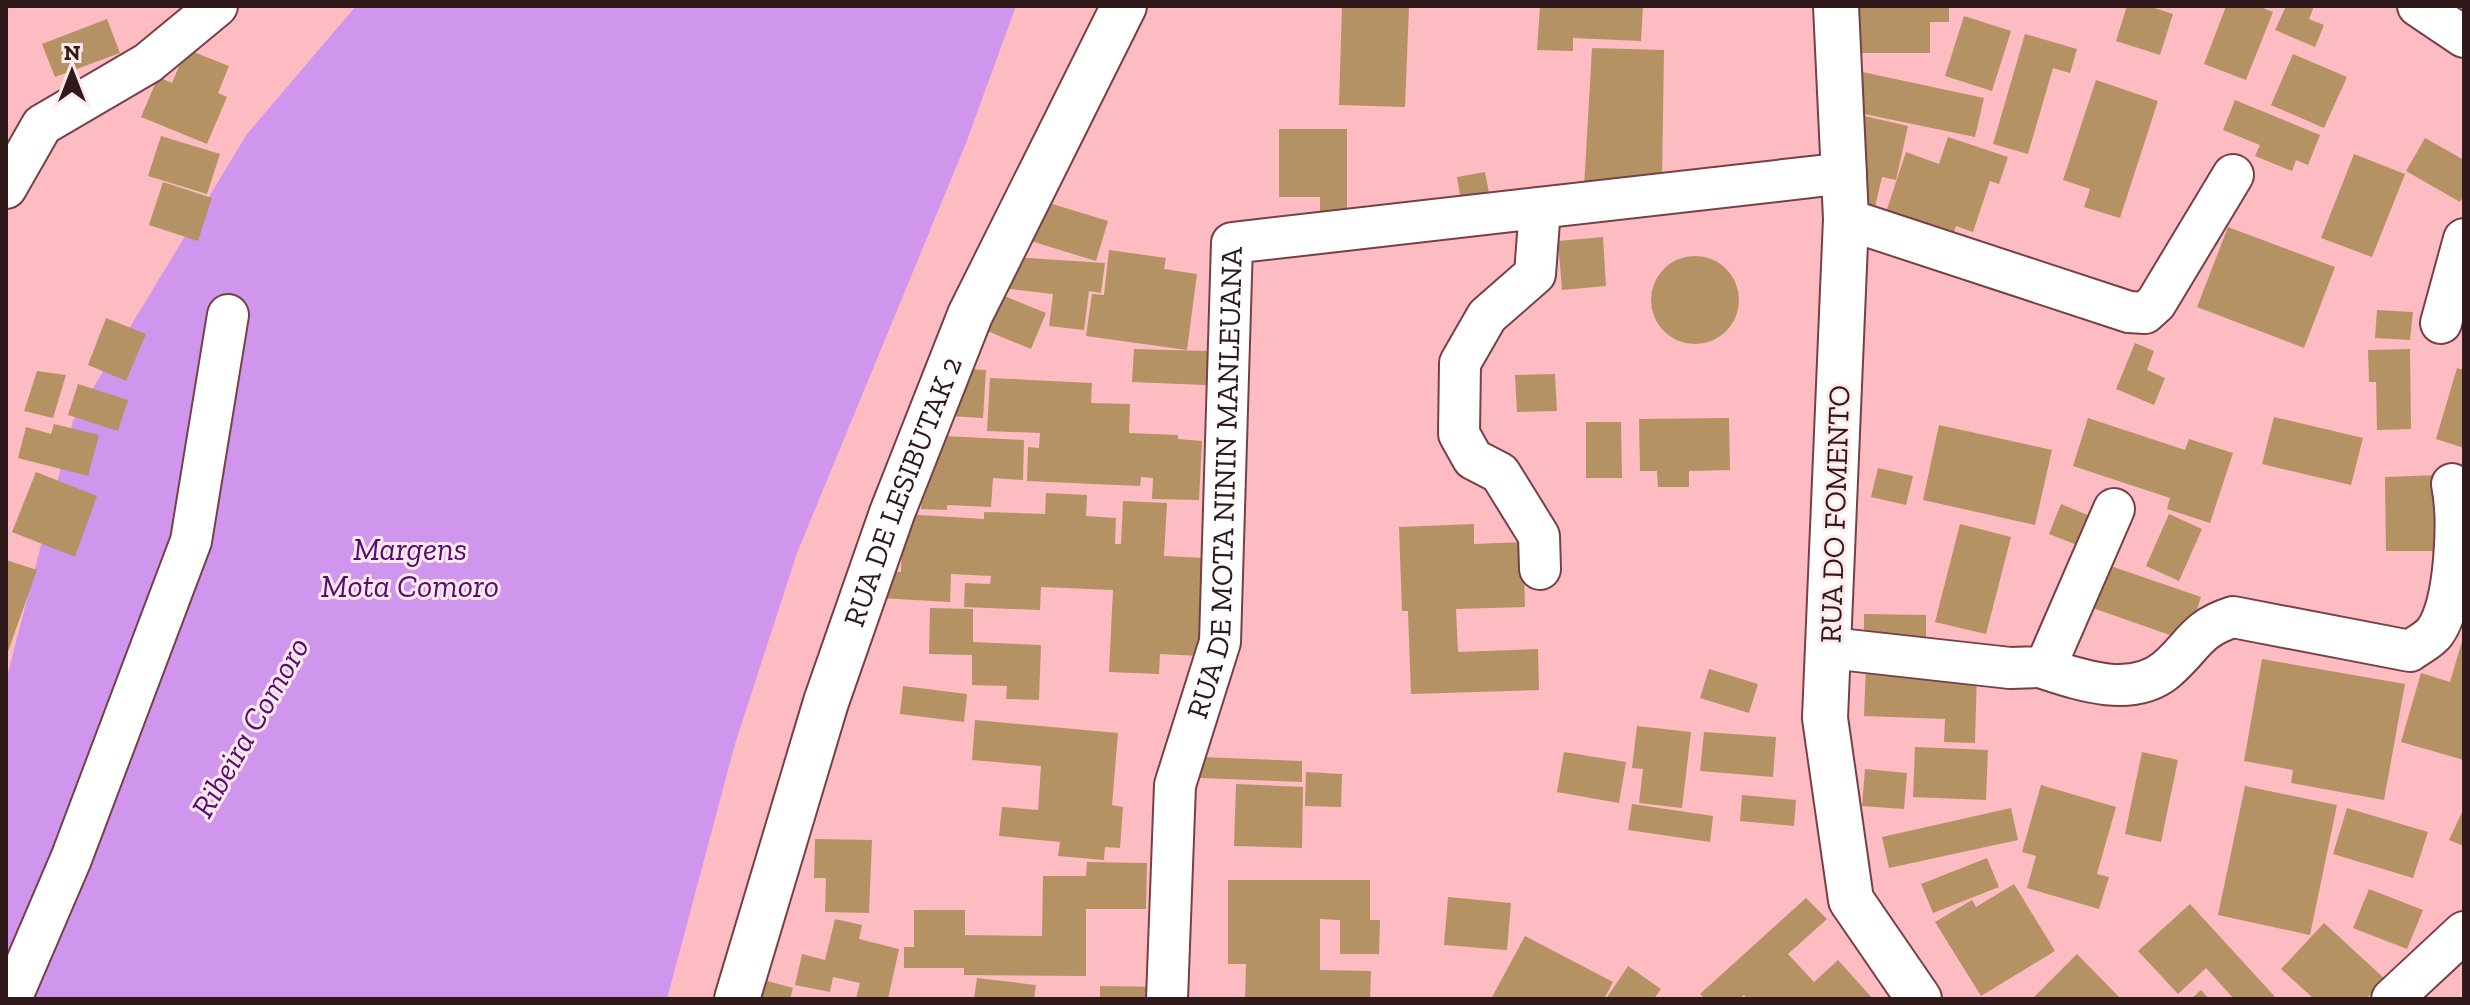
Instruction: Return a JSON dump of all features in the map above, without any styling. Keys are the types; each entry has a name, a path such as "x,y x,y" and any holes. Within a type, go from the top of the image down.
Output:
{"main road":[{"name":"RUA DE LESIBUTAK 2","path":"737,999 826,702 892,513 970,315 1124,6"},
{"name":"RUA DO FOMENTO","path":"1836,6 1846,219 1825,718 1851,900 1919,999"}],"street":[{"path":"6,188 42,125 148,63 217,6"},
{"path":"2418,6 2464,37"},
{"name":"RUA DE MOTA NININ MANLEUANA","path":"1167,999 1175,785 1220,642 1232,243 1846,173"},
{"path":"1846,219 2129,312 2145,313 2156,303 2233,175"},
{"path":"1540,208 1535,274 1487,316 1460,363 1459,434 1473,459 1500,473 1539,536 1540,569"},
{"path":"2441,323 2464,239"},
{"path":"12,987 71,859 191,541 228,315"},
{"path":"1830,648 2010,668 2040,667 2090,683 2140,683 2164,671 2208,625 2233,617 2410,651 2434,634 2445,613 2457,507 2452,484"},
{"path":"2040,667 2048,661 2114,509"},
{"path":"2392,999 2464,932"}],"water":[{"name":"Margens Mota Comoro","path":"356,6 1016,6 966,143 797,553 735,744 667,999 6,999 6,681 73,421 247,134"}],"building":[{"path":"1342,6 1409,6 1405,107 1339,105"},
{"path":"1540,6 1643,6 1641,41 1573,38 1573,51 1537,50"},
{"path":"1844,6 1949,6 1949,22 1930,22 1930,53 1855,53"},
{"path":"2127,6 2148,6 2173,14 2160,55 2116,41"},
{"path":"2226,6 2258,6 2273,12 2246,80 2204,64"},
{"path":"2286,6 2314,6 2309,19 2324,25 2315,47 2275,30"},
{"path":"1964,16 2011,31 1992,91 1945,76"},
{"path":"107,19 120,53 55,77 42,44"},
{"path":"2025,34 2077,49 2070,73 2053,68 2028,154 1993,144"},
{"path":"1592,48 1664,50 1662,180 1584,188"},
{"path":"186,49 229,66 218,93 227,97 207,144 141,117 158,77 172,83"},
{"path":"2293,54 2347,77 2324,128 2271,105"},
{"path":"1858,71 1984,98 1975,137 1850,111"},
{"path":"2096,80 2158,101 2120,218 2084,207 2090,189 2063,180"},
{"path":"2235,100 2320,135 2308,165 2296,160 2292,171 2255,156 2260,145 2223,130"},
{"path":"1860,115 1908,126 1896,180 1882,177 1873,216 1847,211"},
{"path":"1279,129 1347,129 1347,228 1320,228 1320,197 1279,197"},
{"path":"161,136 220,154 207,194 148,176"},
{"path":"1948,137 2008,157 1999,184 1990,181 1973,232 1956,226 1951,241 1884,218 1906,152 1939,164"},
{"path":"2425,138 2464,160 2464,195 2460,202 2406,171"},
{"path":"2354,154 2405,174 2372,257 2321,238"},
{"path":"1485,172 1492,209 1463,214 1457,177"},
{"path":"163,182 212,198 198,241 149,225"},
{"path":"1033,198 1108,221 1096,261 1021,238"},
{"path":"2228,227 2335,267 2304,348 2197,307"},
{"path":"1603,237 1606,286 1562,290 1558,241"},
{"path":"1109,250 1166,258 1164,269 1197,274 1187,350 1086,336 1092,294 1104,295"},
{"path":"1695,256 1712,259 1726,269 1736,283 1739,300 1736,317 1726,331 1712,341 1695,344 1678,341 1664,331 1654,317 1651,300 1654,283 1664,269 1678,259"},
{"path":"1013,257 1105,263 1101,293 1089,291 1084,330 1049,326 1053,294 1009,289"},
{"path":"995,292 1046,313 1031,349 980,328"},
{"path":"2377,310 2413,312 2410,340 2375,338"},
{"path":"106,318 146,334 126,381 88,365"},
{"path":"2135,343 2154,351 2147,370 2165,378 2154,405 2116,389"},
{"path":"1134,349 1208,351 1206,385 1132,382"},
{"path":"2410,349 2411,429 2377,430 2376,382 2369,382 2368,350"},
{"path":"951,368 986,370 983,418 948,416"},
{"path":"2457,368 2464,370 2464,448 2436,439"},
{"path":"37,371 66,375 53,418 24,411"},
{"path":"1555,374 1557,411 1517,412 1515,375"},
{"path":"990,378 1092,383 1091,403 1130,404 1129,433 1178,435 1178,439 1202,441 1199,500 1152,499 1153,478 1141,477 1140,486 1027,481 1028,447 1039,448 1040,433 987,431"},
{"path":"78,384 128,400 118,431 68,415"},
{"path":"2274,417 2363,438 2351,485 2262,464"},
{"path":"1729,418 1730,470 1689,471 1689,487 1658,487 1657,471 1640,471 1639,419"},
{"path":"2088,418 2185,450 2189,439 2233,453 2210,523 2167,509 2170,498 2073,466"},
{"path":"1586,422 1621,422 1622,478 1586,478"},
{"path":"54,424 99,435 88,476 18,458 26,427 51,434"},
{"path":"1939,425 2052,450 2035,525 1923,500"},
{"path":"925,435 1024,440 1023,480 993,478 991,507 947,505 947,510 921,509"},
{"path":"1878,468 1913,476 1906,505 1871,497"},
{"path":"36,472 97,496 75,557 12,532"},
{"path":"2438,475 2439,551 2386,551 2385,477"},
{"path":"1046,493 1087,495 1086,516 1116,518 1115,544 1121,544 1123,501 1167,503 1164,556 1204,558 1200,656 1160,654 1159,674 1109,672 1113,590 1041,587 1040,610 964,607 965,583 990,584 991,576 951,574 950,602 879,598 880,571 901,572 903,514 984,519 984,512 1045,514"},
{"path":"2061,504 2090,516 2077,545 2049,534"},
{"path":"2169,514 2202,529 2179,581 2146,566"},
{"path":"1474,524 1474,544 1523,542 1525,607 1456,609 1458,652 1538,649 1539,690 1411,694 1408,611 1402,611 1399,527"},
{"path":"1960,524 2011,537 1986,634 1935,622"},
{"path":"6,560 37,570 6,657"},
{"path":"2102,563 2201,597 2187,641 2087,606"},
{"path":"930,608 973,609 973,642 1041,645 1039,700 1006,699 1007,686 972,685 972,655 929,654"},
{"path":"1864,614 1926,615 1926,639 1864,638"},
{"path":"2463,638 2464,760 2401,742 2421,673 2450,682"},
{"path":"2262,659 2405,684 2384,800 2291,783 2293,770 2244,761"},
{"path":"1866,667 1977,670 1975,743 1944,742 1945,719 1864,716"},
{"path":"1709,669 1758,684 1749,713 1700,698"},
{"path":"903,686 967,694 964,722 900,714"},
{"path":"975,720 1118,733 1112,805 1123,807 1120,848 1105,847 1104,860 1058,856 1060,842 999,836 1002,807 1038,810 1041,766 972,760"},
{"path":"1637,726 1691,732 1682,808 1639,803 1643,769 1632,768"},
{"path":"1704,732 1776,737 1773,777 1700,771"},
{"path":"1915,747 1988,750 1986,800 1913,797"},
{"path":"1564,752 1626,762 1619,803 1557,792"},
{"path":"2142,752 2178,760 2161,842 2125,834"},
{"path":"1200,757 1302,761 1302,782 1200,778"},
{"path":"1865,769 1907,773 1904,809 1862,806"},
{"path":"1306,772 1342,774 1341,807 1305,806"},
{"path":"1236,784 1303,787 1302,848 1234,846"},
{"path":"2041,785 2116,807 2097,874 2109,877 2099,909 2027,888 2036,856 2022,852"},
{"path":"2245,786 2337,805 2310,935 2218,915"},
{"path":"1742,795 1796,800 1794,826 1740,821"},
{"path":"1632,804 1713,816 1710,842 1628,830"},
{"path":"2011,808 2018,840 1889,868 1882,837"},
{"path":"2347,808 2428,832 2413,878 2333,854"},
{"path":"2464,808 2464,846 2449,840"},
{"path":"815,839 872,840 869,913 825,912 826,878 814,878"},
{"path":"1987,858 1999,887 1933,913 1921,884"},
{"path":"1087,862 1147,863 1146,909 1086,909 1086,976 964,975 964,968 904,968 904,947 914,947 914,910 965,910 965,935 1042,936 1043,876 1086,876"},
{"path":"1228,880 1370,880 1370,920 1380,920 1379,954 1340,954 1340,920 1320,919 1320,970 1371,971 1370,999 1245,999 1246,964 1228,964"},
{"path":"2014,884 2055,951 1981,996 1935,922 1972,900 1976,907"},
{"path":"2369,889 2423,910 2407,949 2353,928"},
{"path":"1448,897 1511,903 1507,950 1444,945"},
{"path":"1806,898 1827,919 1788,954 1814,982 1838,960 1873,999 1747,999 1744,995 1739,999 1705,999 1700,994"},
{"path":"2190,904 2277,999 2234,999 2206,968 2178,994 2138,951"},
{"path":"835,919 862,925 859,939 899,949 888,999 856,999 860,983 833,977 830,992 795,985 802,954 825,960"},
{"path":"2324,923 2385,979 2366,999 2314,999 2281,969"},
{"path":"1525,936 1613,982 1604,999 1491,999"},
{"path":"2077,954 2121,999 2032,999"},
{"path":"1628,966 1661,989 1654,999 1606,999"},
{"path":"977,978 1036,985 1034,999 974,999"},
{"path":"764,980 793,988 790,999 758,999"},
{"path":"1100,986 1164,987 1164,999 1100,999"},
{"path":"2201,990 2209,999 2191,999"}],"water label":[{"name":"Ribeira Comoro","path":"250,727"}]}
